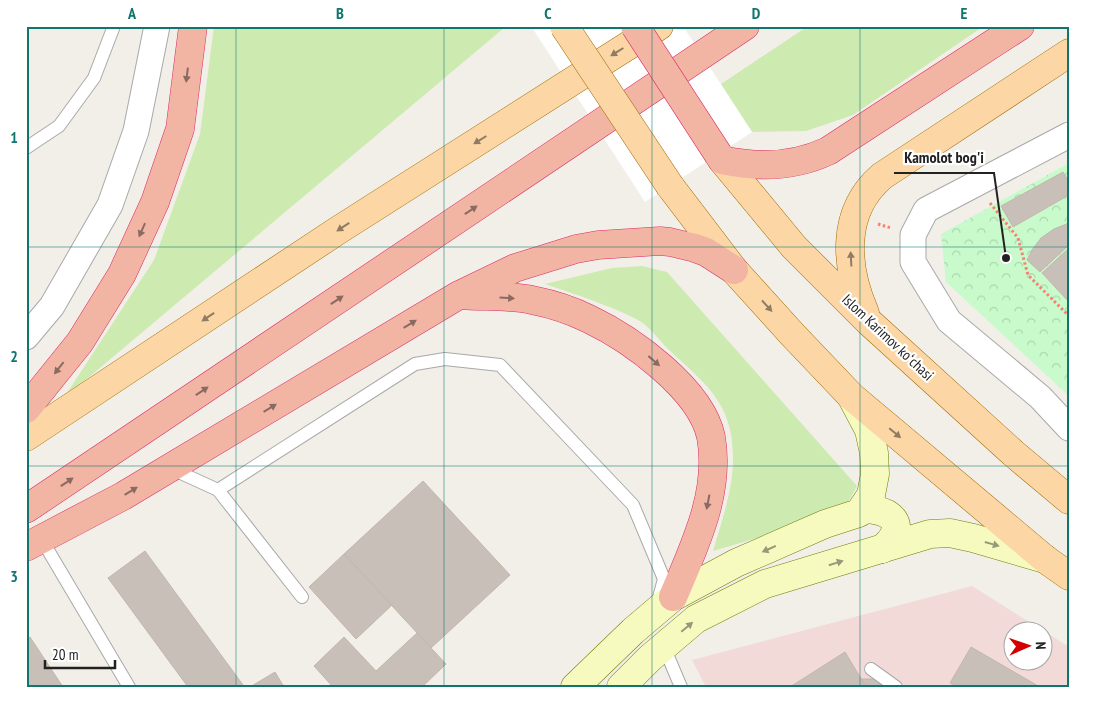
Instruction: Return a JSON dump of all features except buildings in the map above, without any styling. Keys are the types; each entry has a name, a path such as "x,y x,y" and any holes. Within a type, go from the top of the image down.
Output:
{"highway":[{"path":"26,409 80,342 118,281 155,202 180,129 192,26"},
{"name":"Islom Karimov koʻchasi","path":"636,26 720,157"},
{"path":"26,509 745,26"},
{"path":"720,157 749,165 778,165 816,157 828,152 1020,26"},
{"path":"34,544 122,496 459,295 515,268 576,249 598,245 660,241 706,252 734,270"},
{"path":"459,295 529,299 560,307 590,319 640,350 671,375 697,406 710,437 712,469 708,505 696,541 664,604"}],"main road":[{"path":"564,26 670,186 734,270 791,333 851,396 1045,559 1069,576"},
{"path":"26,437 338,231 659,26"},
{"path":"869,322 856,289 851,264 854,217 866,191 882,176 1069,53"},
{"name":"Islom Karimov koʻchasi","path":"720,157 794,247 869,322 1013,453 1069,500"},
{"path":"575,687 664,604 736,564 825,524 860,513 871,495 876,474 869,430 851,396"},
{"path":"862,509 876,509 888,513 894,520 896,532 893,540 882,549"},
{"path":"621,687 657,652 696,619 766,584 930,534 950,533 973,538 1045,559"}],"street":[{"path":"26,336 52,306 110,205 136,131 157,26"},
{"path":"1069,135 926,210 913,235 913,262 949,321 1040,397 1069,428"}],"lane":[{"path":"26,148 59,126 94,78 114,26"},
{"path":"218,490 416,364 445,359 500,365 633,505 664,579 664,604"},
{"path":"169,468 218,490 302,597"},
{"path":"34,544 129,687"},
{"path":"657,652 681,687"},
{"path":"871,669 896,687"}],"path":[{"path":"975,184 1018,238 1028,275 1069,316"},
{"path":"854,217 913,235"}],"shaded area":[{"path":"972,586 1026,620 1002,620 1002,670 1052,670 1052,636 1069,647 1069,687 706,687 692,660"}],"green space":[{"path":"214,26 503,26 504,28 63,399 154,260 200,134"},
{"path":"808,26 984,26 853,115 806,131 752,132 721,84"},
{"path":"1069,163 1069,396 946,282 941,234"},
{"path":"642,266 667,272 857,486 842,513 713,551 727,503 733,467 731,436 727,420 714,394 650,329 638,320 604,305 545,284 612,268"}],"pier":[{"path":"531,26 683,26 752,132 645,202"}],"place":[{"name":"Kamolot bog'i","path":"1006,258"}]}
